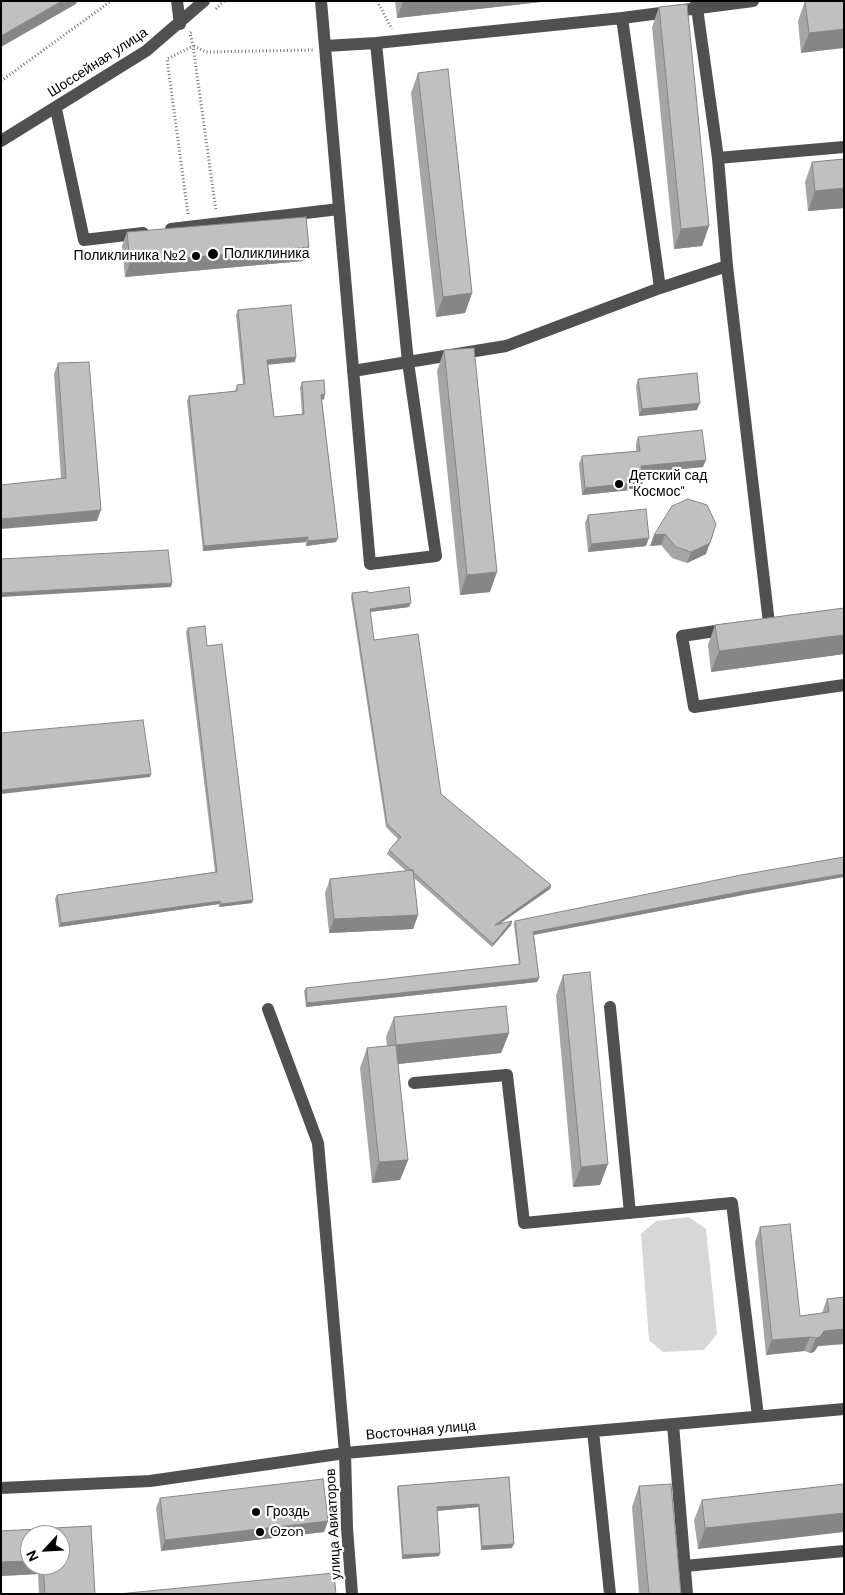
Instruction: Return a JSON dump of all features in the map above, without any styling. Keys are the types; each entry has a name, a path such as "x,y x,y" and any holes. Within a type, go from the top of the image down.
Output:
{"street":[{"path":"177,1 180,24"},
{"name":"Шоссейная улица","path":"1,142 146,51 180,24 204,1"},
{"path":"321,1 370,564 436,556 408,362 376,44"},
{"path":"326,47 376,44 622,18 696,5 753,1"},
{"path":"696,5 718,158 728,266 769,623"},
{"path":"622,18 660,288"},
{"path":"56,109 84,240 339,209"},
{"path":"718,158 844,147"},
{"path":"353,371 506,346 660,288 728,266"},
{"path":"740,627 682,636 694,707 844,685"},
{"path":"610,1007 630,1212"},
{"name":"улица Авиаторов","path":"268,1008 318,1144 345,1452 347,1528 352,1594"},
{"path":"414,1083 507,1075 524,1223 732,1203 758,1416"},
{"name":"Восточная улица","path":"1,1488 150,1480 345,1452 844,1409"},
{"path":"673,1424 687,1594"},
{"path":"593,1431 610,1594"},
{"path":"685,1566 844,1551"}],"path":[{"path":"1,80 111,1"},
{"path":"376,1 398,41"},
{"path":"194,46 206,52 306,50 326,47"},
{"path":"194,46 218,224"},
{"path":"189,227 167,59 194,46"}],"shaded area":[{"path":"689,1217 706,1229 717,1334 704,1350 663,1352 649,1340 641,1234 656,1221"}],"building":[{"path":"1,1 62,1 1,36"},
{"path":"805,1 844,1 844,29 809,33"},
{"path":"687,4 709,226 681,229 659,7"},
{"path":"448,69 472,293 443,297 418,73"},
{"path":"844,159 844,188 815,191 812,162"},
{"path":"306,217 309,247 130,263 127,232"},
{"path":"291,305 296,357 267,360 274,417 304,414 302,382 324,380 325,394 321,395 338,538 308,541 308,537 204,546 189,396 237,391 237,385 245,384 238,310"},
{"path":"474,348 497,572 467,575 444,350"},
{"path":"89,362 101,510 1,519 1,485 66,478 58,363"},
{"path":"697,373 700,403 642,409 638,379"},
{"path":"702,430 706,460 641,466 643,482 585,488 582,456 640,451 638,437"},
{"path":"688,499 707,505 716,524 710,543 691,552 676,547 665,534 654,535 672,506"},
{"path":"646,509 649,538 591,544 588,515"},
{"path":"168,550 172,583 1,593 1,559"},
{"path":"409,587 411,603 370,609 374,640 418,634 441,794 551,885 495,925 512,921 493,944 389,850 401,837 387,824 352,593 368,591 368,593"},
{"path":"844,608 844,635 719,651 715,625"},
{"path":"205,626 207,646 222,644 253,900 221,904 220,901 61,923 57,895 217,872 188,628"},
{"path":"143,720 151,774 1,790 1,733"},
{"path":"844,857 844,874 744,891 533,932 539,978 307,1003 306,988 520,964 515,921 741,875"},
{"path":"413,870 418,915 334,919 330,879"},
{"path":"590,972 608,1164 581,1167 563,975"},
{"path":"506,1006 509,1033 396,1045 394,1017"},
{"path":"396,1045 408,1160 379,1162 367,1048"},
{"path":"790,1224 800,1316 829,1312 827,1299 844,1297 844,1329 824,1331 820,1337 816,1338 772,1340 760,1227"},
{"path":"509,1477 514,1544 482,1546 479,1504 437,1507 440,1553 403,1555 398,1486"},
{"path":"323,1479 328,1521 165,1540 160,1498"},
{"path":"671,1484 681,1594 649,1594 639,1486"},
{"path":"844,1484 844,1513 705,1528 702,1500"},
{"path":"91,1526 95,1594 45,1594 44,1575 70,1575 70,1527"},
{"path":"20,1530 20,1561 1,1562 1,1531"},
{"path":"334,1573 336,1594 118,1594"}],"place":[{"name":"Поликлиника","path":"213,254"},
{"name":"Поликлиника №2","path":"196,256"},
{"name":"Детский сад \"Космос\"","path":"619,484"},
{"name":"Гроздь","path":"256,1512"},
{"name":"Ozon","path":"260,1532"}]}
